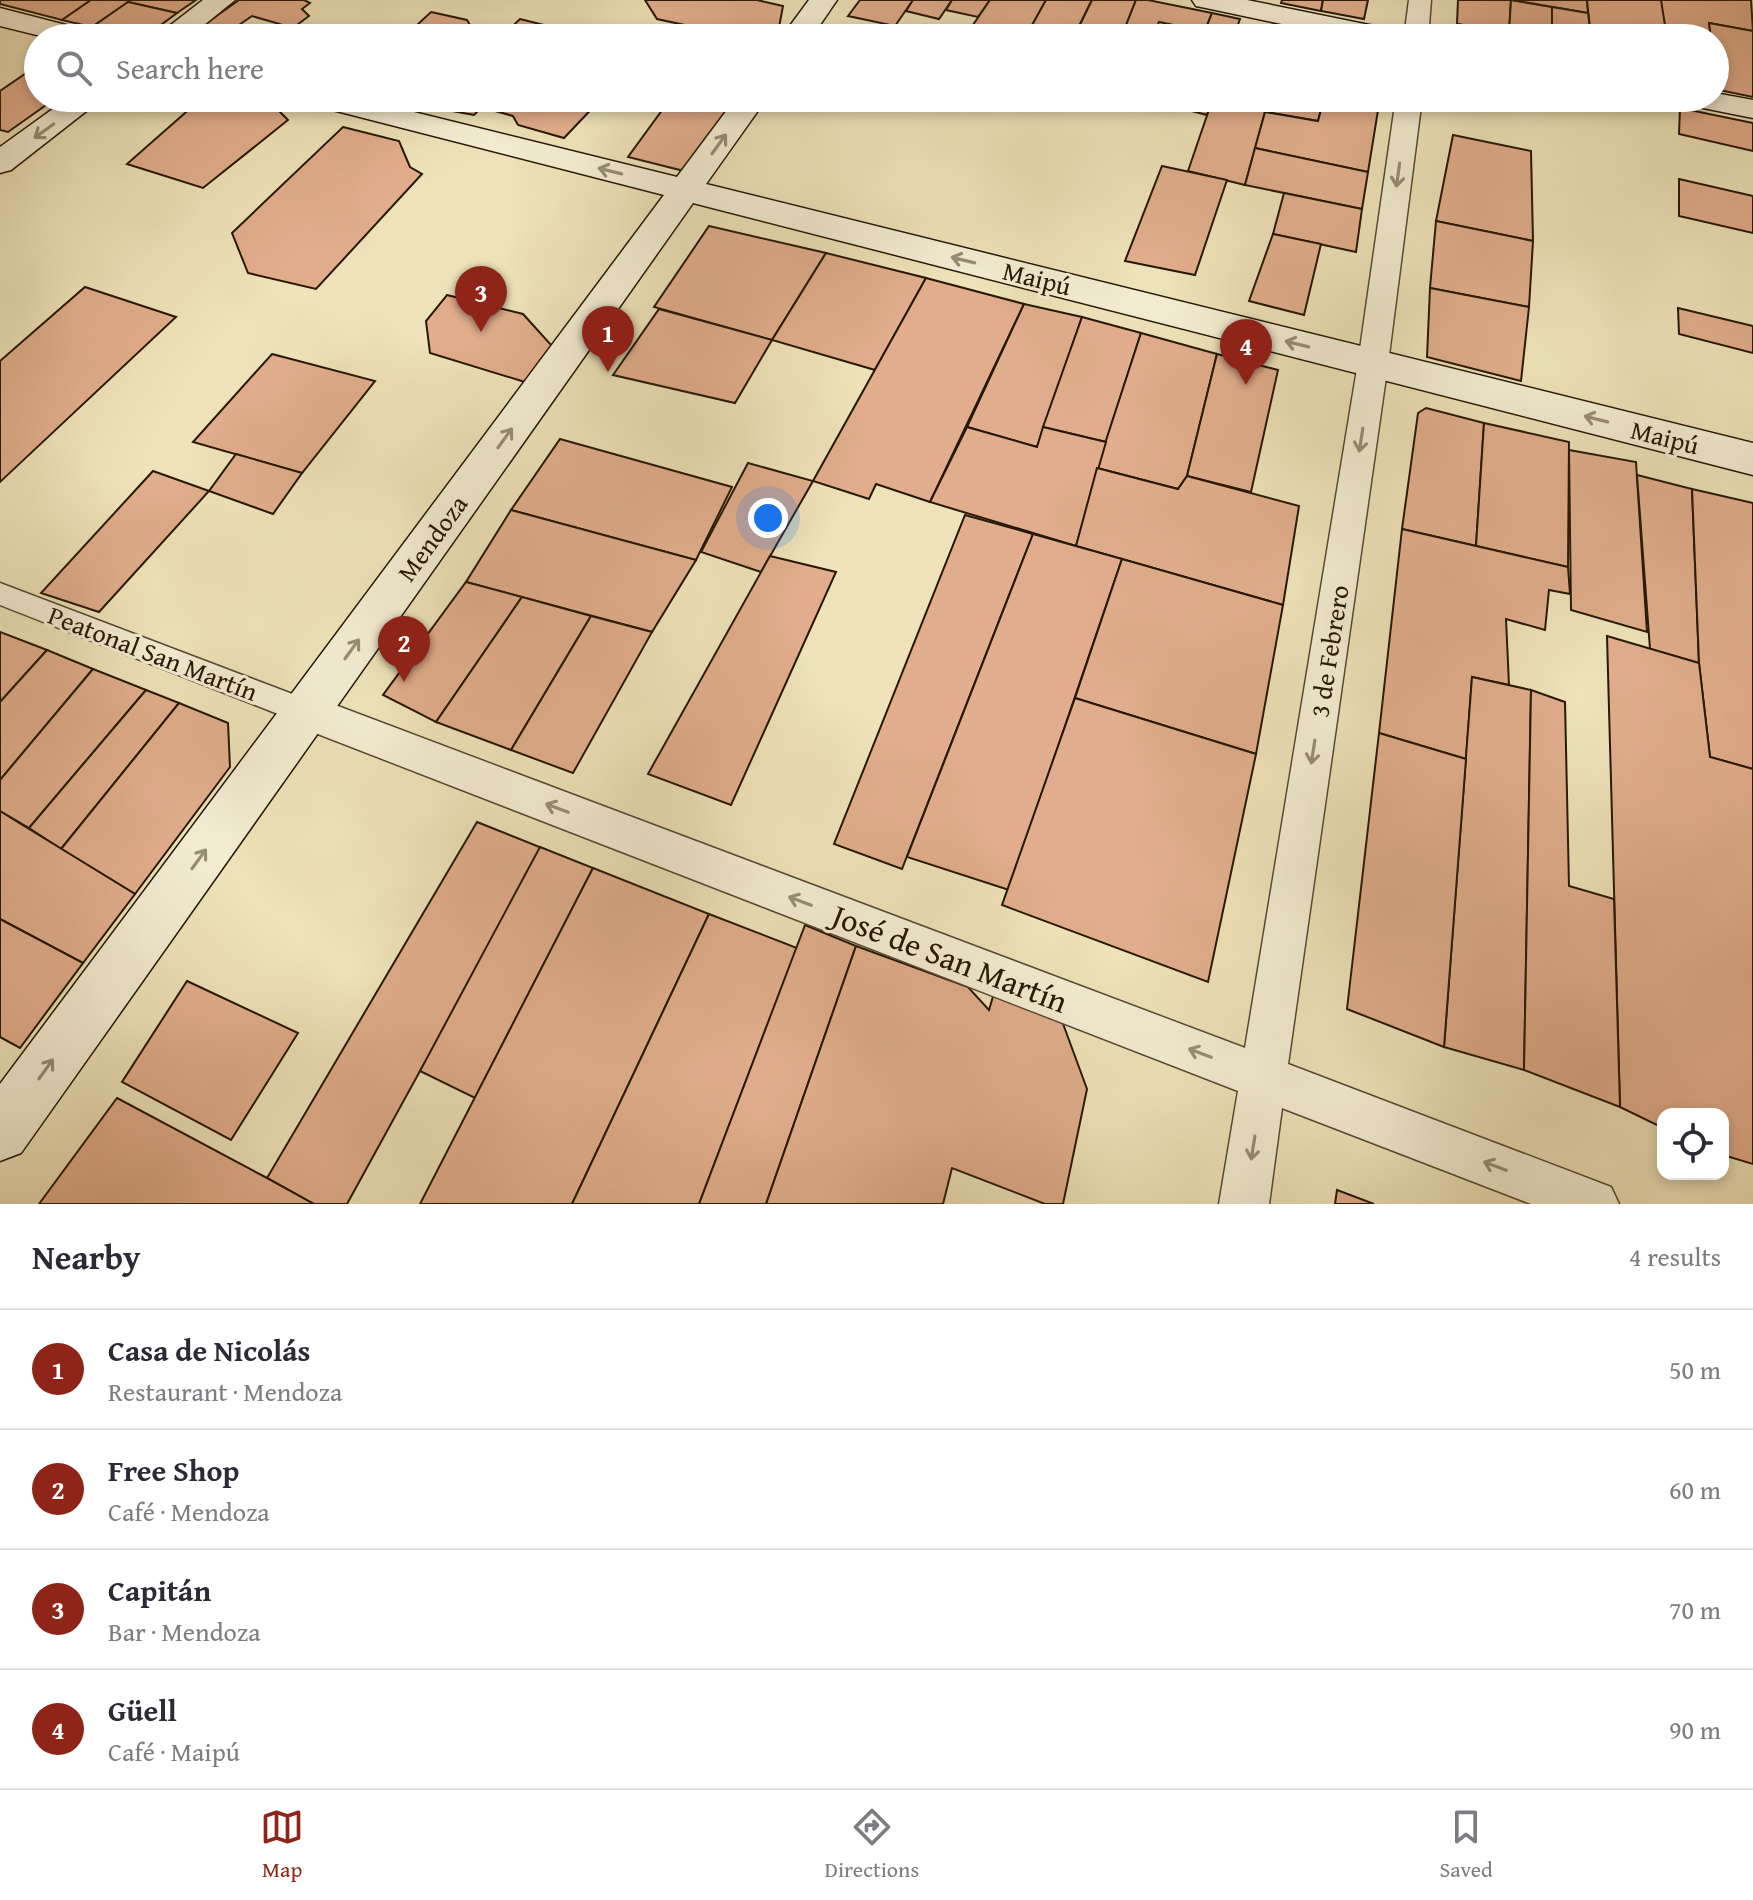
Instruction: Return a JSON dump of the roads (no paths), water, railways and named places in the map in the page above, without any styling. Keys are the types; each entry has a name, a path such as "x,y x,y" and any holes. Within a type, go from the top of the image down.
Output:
{"main road":[{"path":"188,24 221,0"},
{"path":"806,24 823,0"},
{"path":"1206,0 1322,24"},
{"path":"0,17 28,24"},
{"path":"1729,105 1753,109"},
{"path":"0,163 69,112"},
{"name":"Maipú","path":"376,112 1753,459"},
{"name":"Mendoza","path":"0,1132 742,112"}],"street":[{"path":"1417,24 1420,0"},
{"name":"3 de Febrero","path":"1244,1204 1373,363 1407,112"},
{"name":"Peatonal San Martín","path":"0,594 306,712"},
{"name":"José de San Martín","path":"306,712 1594,1204"}],"place":[{"name":"Capitán","path":"481,332"},
{"name":"Casa de Nicolás","path":"608,372"},
{"name":"Güell","path":"1246,385"},
{"name":"Free Shop","path":"404,682"}]}
